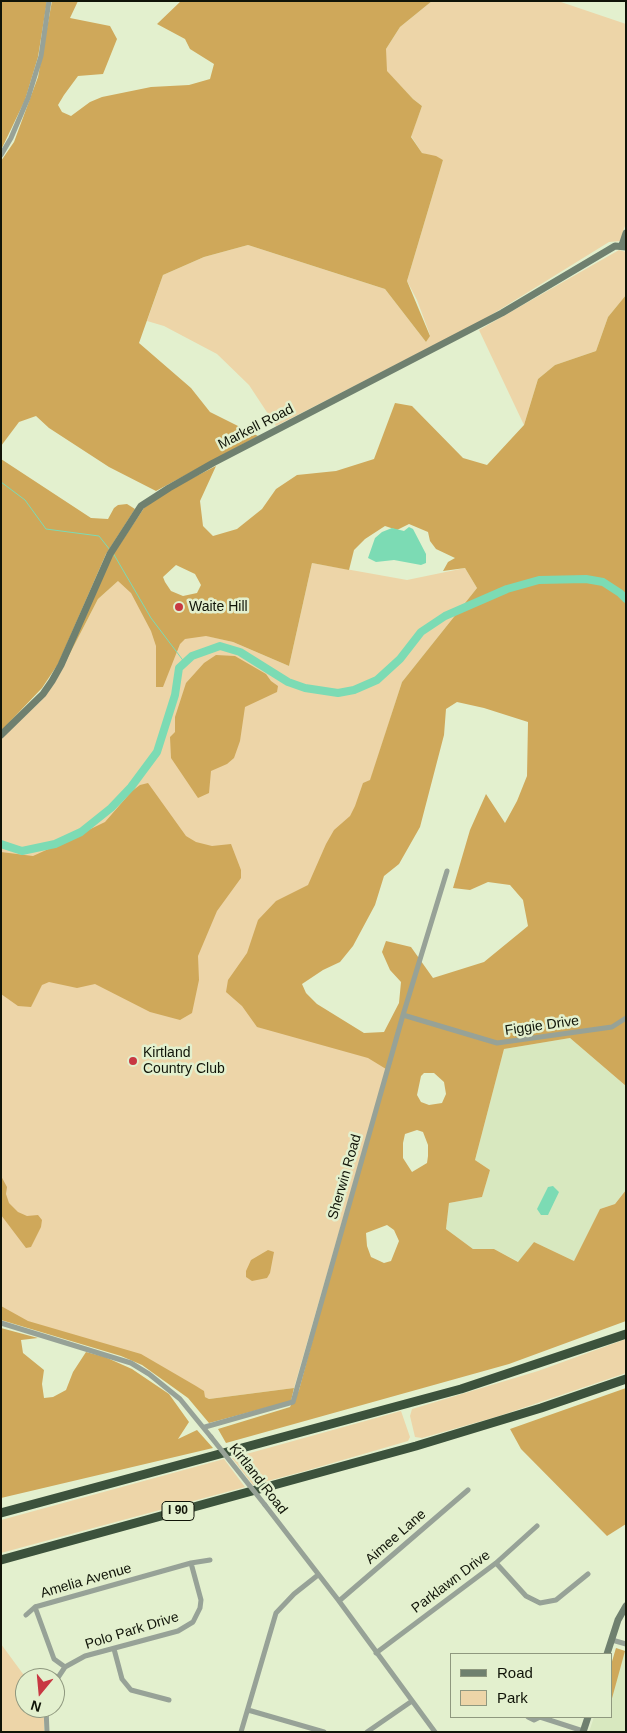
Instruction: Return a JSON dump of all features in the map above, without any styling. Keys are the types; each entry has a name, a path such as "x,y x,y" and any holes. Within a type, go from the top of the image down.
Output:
{"highway":[{"path":"1,1512 461,1389 561,1358 626,1334"},
{"name":"I 90","path":"1,1560 425,1443 542,1408 626,1378"}],"street":[{"path":"1,154 11,138 28,98 41,56 48,1"},
{"path":"624,246 626,233"},
{"name":"Markell Road","path":"1,735 43,694 62,665 110,554 141,506 169,488 502,313 608,249 624,246"},
{"name":"Sherwin Road","path":"205,1428 293,1402 403,1014 448,870"},
{"name":"Figgie Drive","path":"403,1014 497,1043 612,1028 626,1018"},
{"name":"Kirtland Road","path":"1,1323 131,1363 149,1374 180,1399 205,1428 339,1601 435,1732"},
{"name":"Aimee Lane","path":"339,1601 468,1490"},
{"name":"Parklawn Drive","path":"376,1653 496,1563 537,1526"},
{"name":"Amelia Avenue","path":"65,1667 54,1660 35,1607 191,1563 210,1560"},
{"name":"Polo Park Drive","path":"65,1667 84,1656 178,1631 193,1622 200,1608 201,1600 191,1563"},
{"path":"496,1563 526,1596 540,1603 556,1600 588,1574"},
{"path":"241,1732 276,1613 294,1594 318,1575"},
{"path":"607,1653 618,1620 626,1606"},
{"path":"26,1615 35,1607"},
{"path":"612,1640 626,1644"},
{"path":"114,1648 122,1680 131,1690 169,1700"},
{"path":"368,1732 412,1701"},
{"path":"248,1710 324,1732"},
{"path":"46,1718 47,1732"},
{"path":"543,1718 583,1731 588,1718"}],"shaded area":[{"path":"1,1 47,1 38,57 25,100 1,150"},
{"path":"52,1 78,1 70,18 110,26 117,39 103,74 78,76 58,105 62,112 71,116 90,102 102,97 151,87 189,85 210,79 214,64 190,49 185,39 157,24 181,1 432,1 400,27 386,49 387,71 422,106 411,137 422,153 436,156 443,160 407,281 430,336 426,342 385,289 248,245 204,257 163,275 139,343 191,388 210,412 258,436 156,491 109,467 49,428 36,416 19,422 1,446 1,161 14,142 38,77"},
{"path":"626,295 626,1086 570,1038 504,1049 475,1160 490,1170 482,1197 449,1203 446,1229 473,1249 494,1249 518,1262 534,1242 574,1261 600,1209 615,1204 626,1190 626,1321 509,1364 226,1443 218,1429 290,1407 299,1390 386,1069 368,1058 257,1027 242,1006 226,992 228,980 247,953 258,920 276,901 308,885 334,830 350,816 363,783 370,780 402,682 477,588 465,568 443,571 448,562 455,558 436,549 430,541 428,532 409,524 397,530 385,526 365,539 354,550 349,570 312,563 289,666 233,642 206,636 185,639 180,644 163,687 156,687 156,646 151,631 131,593 118,581 98,599 63,667 112,556 144,508 171,489 216,466 200,501 203,526 213,536 237,529 262,509 276,489 297,475 336,471 374,459 395,403 412,406 463,458 487,465 524,425 538,379 555,365 596,351 608,317","holes":["176,565 195,574 201,585 197,593 183,596 171,591 163,577","457,702 484,708 528,722 527,776 517,801 505,823 486,794 470,830 453,888 470,890 488,882 510,885 523,900 528,926 484,962 433,978 411,947 386,941 382,952 390,970 401,982 399,1003 384,1032 364,1033 317,1004 306,993 302,984 323,970 340,962 353,946 375,905 384,876 399,864 420,827 444,735 446,709","424,1073 434,1073 444,1082 446,1094 442,1103 429,1105 421,1102 417,1095 421,1076","417,1130 423,1132 428,1145 427,1163 412,1172 403,1158 405,1134","387,1225 394,1230 399,1241 391,1261 384,1263 371,1257 367,1246 366,1233"]},
{"path":"1,459 91,518 108,519 114,508 118,505 127,504 135,509 106,554 58,664 42,688 1,731"},
{"path":"409,527 413,529 426,554 426,563 421,565 394,560 376,562 368,558 375,538 382,532 392,528 404,531"},
{"path":"216,655 235,656 266,674 278,686 277,692 245,707 240,741 234,758 227,764 211,771 209,793 198,798 171,758 170,737 175,732 175,717 186,683 204,663"},
{"path":"148,783 186,836 196,842 212,846 231,844 241,870 241,878 217,911 198,956 199,980 192,1013 180,1020 150,1012 95,984 77,988 49,982 42,985 31,1007 18,1006 1,994 1,852 33,856 66,841 105,822 132,791 140,785"},
{"path":"570,1038 626,1086 626,1190 615,1204 600,1209 574,1261 534,1242 519,1262 494,1249 473,1249 446,1229 449,1203 482,1197 490,1170 475,1160 504,1049"},
{"path":"1,1176 7,1187 6,1194 9,1203 18,1212 27,1216 38,1215 42,1220 41,1227 31,1247 26,1248 1,1215"},
{"path":"553,1186 559,1192 548,1215 541,1215 537,1209 548,1187"},
{"path":"268,1250 274,1252 270,1273 267,1278 252,1281 246,1277 246,1271 251,1260"},
{"path":"1,1306 28,1321 141,1354 204,1391 205,1397 209,1399 294,1388 291,1401 209,1423 188,1398 142,1365 121,1356 1,1320"},
{"path":"1,1328 38,1338 21,1340 23,1353 44,1370 42,1384 44,1398 53,1397 66,1390 73,1372 86,1352 105,1357 132,1369 169,1394 189,1422 178,1439 197,1430 213,1448 1,1498"},
{"path":"626,1388 626,1524 607,1536 521,1449 510,1429"},
{"path":"616,1648 626,1651 626,1732 589,1732 594,1718 612,1718 612,1662"},
{"path":"616,1648 625,1651 612,1698 612,1662"}],"green space":[{"path":"432,1 558,1 626,24 626,223 620,241 609,242 483,320 276,426 249,385 217,354 164,326 147,321 163,275 204,257 248,245 385,289 426,342 430,335 417,300 407,281 443,160 422,153 411,136 422,106 386,71 386,49 400,27"},
{"path":"619,250 626,252 626,295 608,317 596,351 555,365 538,379 524,425 479,330"},
{"name":"Kirtland Country Club","path":"312,563 407,580 465,568 477,588 402,682 361,810 290,1007 390,1055 294,1388 209,1399 189,1389 138,1356 1,1318 1,738 41,701 63,667 98,599 131,569 191,632 233,642 289,666"},
{"path":"626,1339 626,1373 499,1416 422,1438 415,1437 410,1416 412,1409 538,1371"},
{"path":"401,1411 410,1437 408,1441 305,1471 253,1485 232,1458"},
{"path":"224,1459 245,1487 1,1553 1,1520"},
{"path":"1,1644 19,1668 15,1668 15,1718 44,1718 44,1732 1,1732"}],"waterway":[{"path":"1,482 25,500 46,529 99,536 110,550"},
{"path":"113,553 151,618 185,663"},
{"path":"1,844 22,851 55,844 81,832 111,808 131,787 157,752 175,695 179,668 192,656 220,646 240,652 288,682 305,688 338,693 354,690 377,680 400,659 421,632 445,616 507,589 539,580 586,579 603,582 626,599"}],"place":[{"name":"Waite Hill","path":"179,607"},
{"name":"Kirtland Country Club","path":"133,1061"}]}
